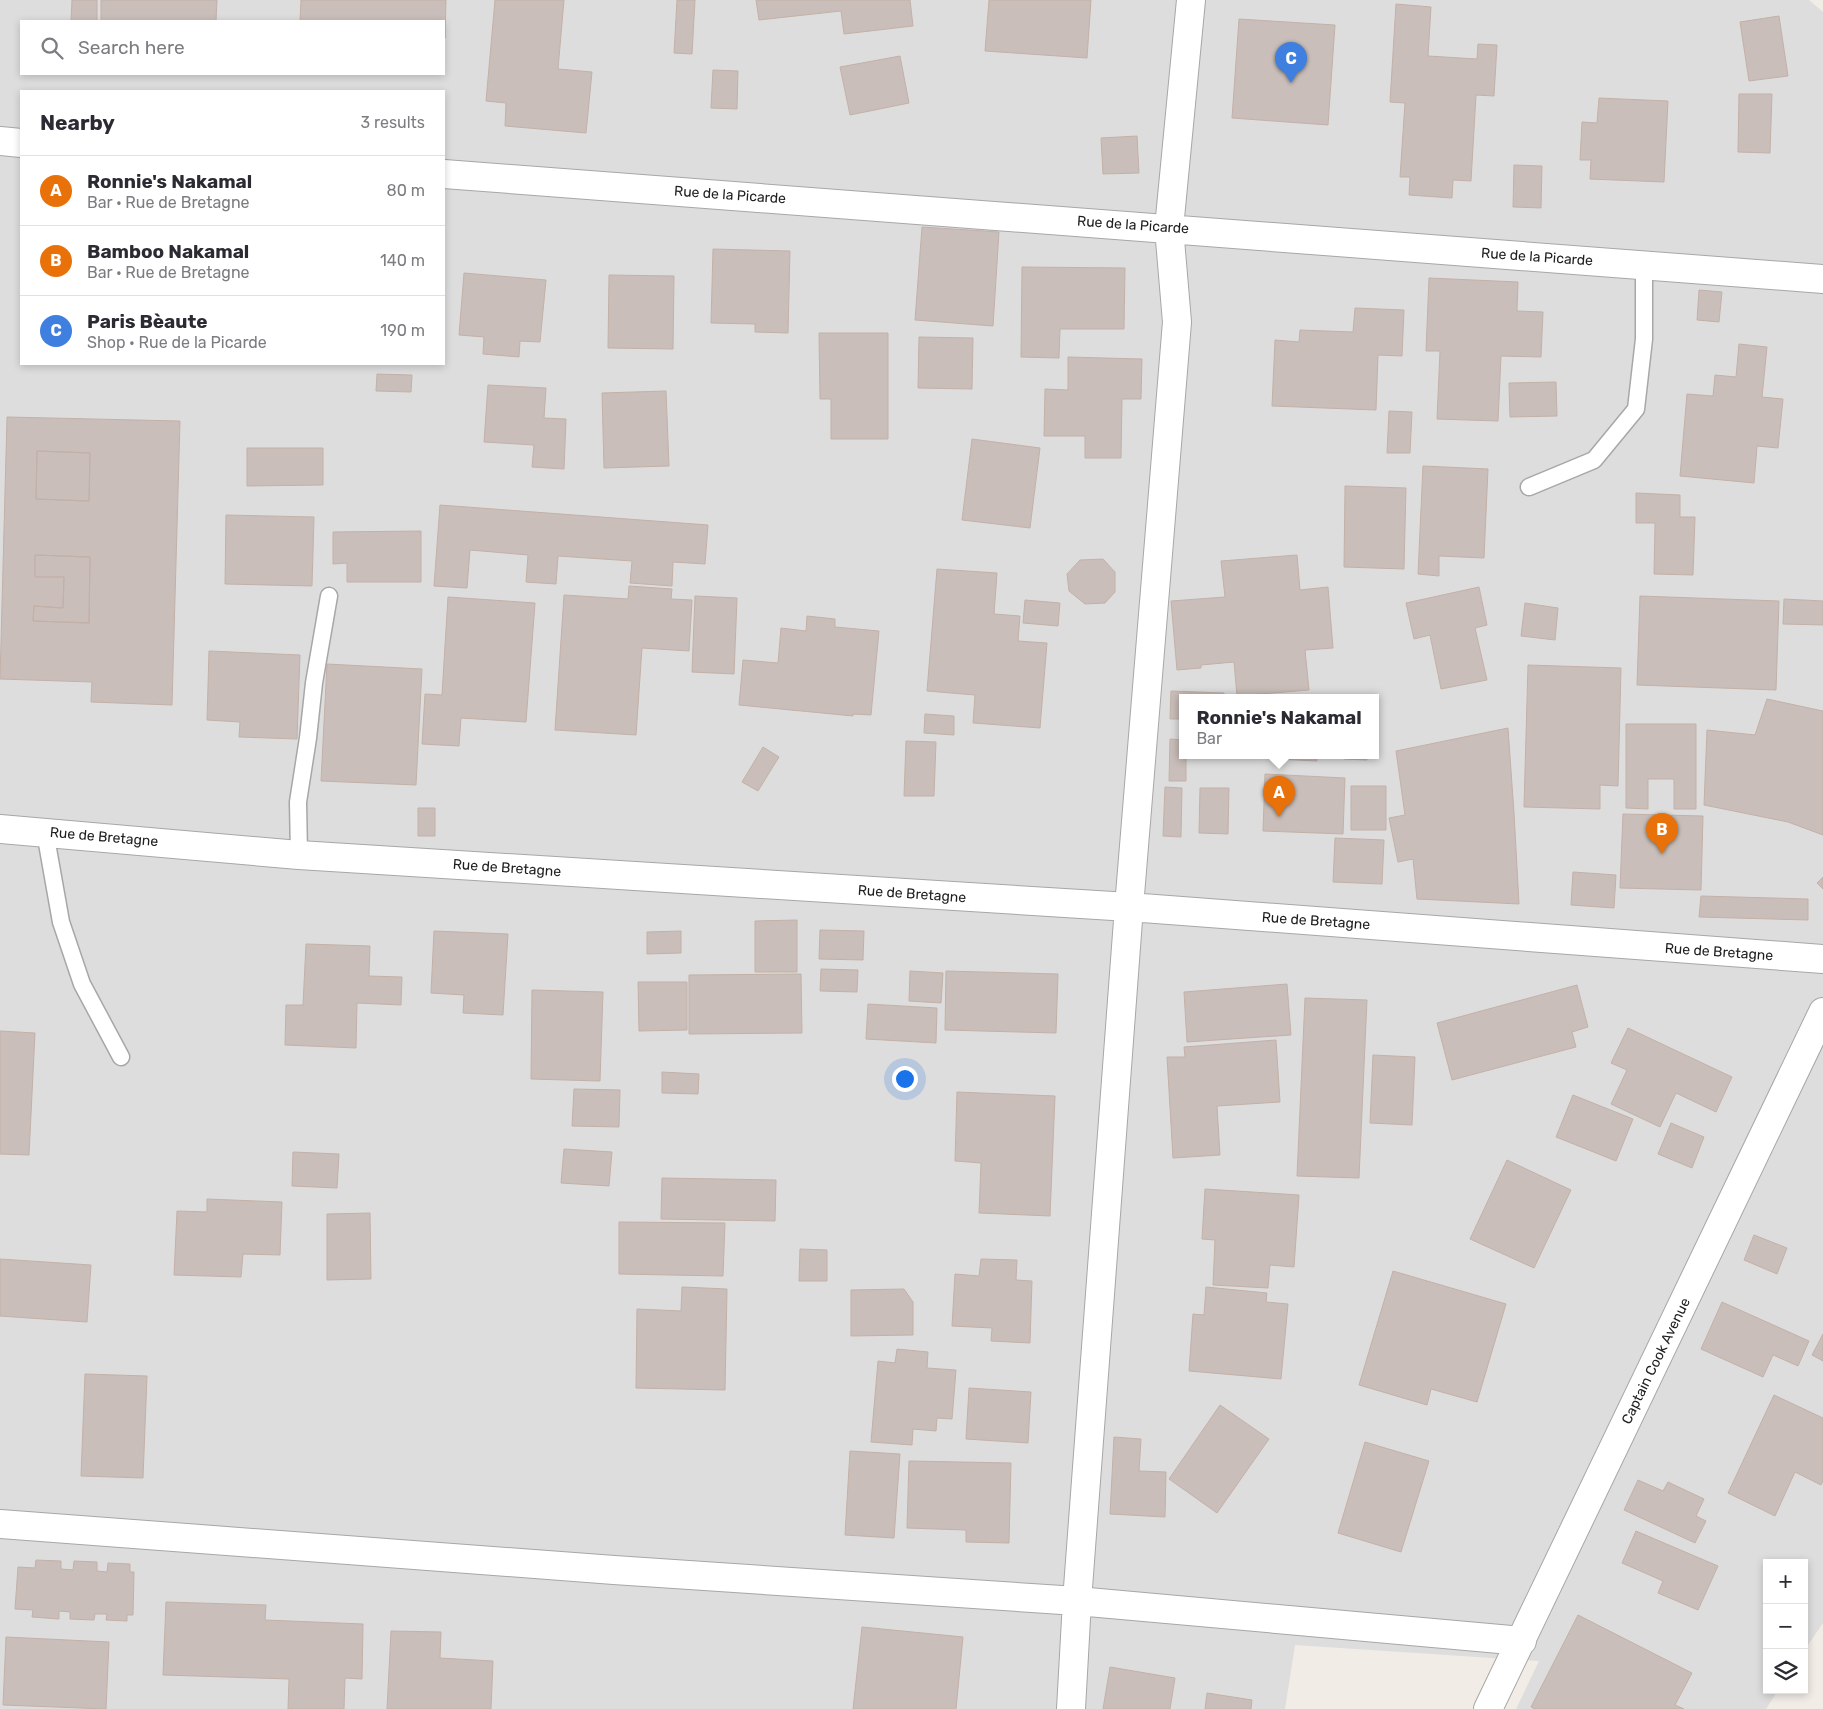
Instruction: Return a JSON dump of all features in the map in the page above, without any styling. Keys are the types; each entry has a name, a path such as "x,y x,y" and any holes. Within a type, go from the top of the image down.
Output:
{"street":[{"path":"1071,1709 1128,907 1177,322 1169,228 1191,0"},
{"path":"0,141 20,142"},
{"name":"Rue de la Picarde","path":"445,174 1823,279"},
{"name":"Rue de Bretagne","path":"0,829 299,855 1128,907 1823,960"},
{"name":"Captain Cook Avenue","path":"1488,1709 1823,1012"},
{"path":"0,1524 604,1570 1078,1601 1522,1640"}],"lane":[{"path":"1529,487 1594,460 1636,409 1644,339 1644,265"},
{"path":"299,855 298,802 314,683 329,596"},
{"path":"45,832 61,922 82,984 121,1057"}],"shaded area":[{"path":"0,0 1809,0 1823,12 1823,1623 1808,1645 1808,1559 1763,1559 1763,1694 1775,1694 1766,1709 1516,1709 1539,1661 1295,1645 1285,1709 0,1709"}],"building":[{"path":"72,0 97,0 97,20 71,20"},
{"path":"101,0 217,0 216,20 101,20"},
{"path":"301,0 446,0 445,38 445,20 300,20"},
{"path":"495,0 564,0 558,69 592,72 586,133 505,126 506,103 486,101"},
{"path":"677,0 695,0 692,54 674,53"},
{"path":"756,0 910,0 913,26 844,34 841,11 759,20"},
{"path":"989,0 1091,0 1087,58 985,51"},
{"path":"1396,4 1431,7 1428,56 1477,59 1478,44 1497,45 1494,96 1476,95 1471,181 1453,180 1452,198 1409,195 1410,177 1400,177 1405,103 1390,102"},
{"path":"1779,16 1788,76 1749,81 1740,22"},
{"path":"1239,19 1335,25 1328,125 1232,118"},
{"path":"900,56 909,103 850,115 840,67"},
{"path":"713,70 738,71 737,109 711,108"},
{"path":"1739,94 1772,94 1770,153 1738,152"},
{"path":"1599,98 1668,101 1664,182 1590,179 1591,160 1580,160 1582,122 1597,123"},
{"path":"1137,136 1139,173 1103,174 1101,138"},
{"path":"1514,165 1542,166 1541,208 1513,207"},
{"path":"922,227 999,232 993,326 915,320"},
{"path":"713,249 790,251 788,333 755,332 755,324 711,323"},
{"path":"1022,267 1125,268 1124,329 1060,329 1059,358 1021,357"},
{"path":"464,273 546,280 540,342 520,341 519,357 483,354 484,337 459,335"},
{"path":"609,275 674,276 673,349 608,348"},
{"path":"1429,278 1518,282 1517,311 1543,312 1541,357 1501,356 1498,421 1437,419 1440,351 1426,351"},
{"path":"1699,290 1722,292 1719,322 1697,320"},
{"path":"1355,308 1404,310 1402,356 1378,355 1376,410 1272,406 1275,340 1299,342 1300,330 1353,332"},
{"path":"819,333 888,333 888,439 831,439 831,399 820,399"},
{"path":"919,337 973,338 972,389 918,388"},
{"path":"1739,344 1767,347 1762,397 1783,399 1778,448 1757,446 1754,483 1680,476 1687,394 1713,396 1715,375 1736,377"},
{"path":"1068,357 1142,359 1141,399 1122,399 1121,458 1085,458 1085,436 1044,436 1045,389 1068,390"},
{"path":"377,374 412,375 411,392 376,391"},
{"path":"1556,382 1557,416 1510,417 1509,383"},
{"path":"488,385 546,388 544,418 566,419 564,469 532,467 534,445 484,442"},
{"path":"666,391 669,466 604,468 602,393"},
{"path":"1389,411 1412,412 1410,453 1387,453"},
{"path":"7,417 180,421 172,705 91,702 92,682 0,679","holes":["37,451 90,453 89,501 36,499","35,555 90,557 89,623 33,621 34,606 63,608 64,577 35,577"]},
{"path":"972,439 1040,448 1030,528 962,520"},
{"path":"247,448 323,448 323,485 247,486"},
{"path":"37,451 90,453 89,501 36,499"},
{"path":"1423,466 1488,469 1484,558 1439,556 1439,576 1418,574"},
{"path":"1345,486 1406,488 1404,569 1344,567"},
{"path":"1636,493 1680,495 1680,517 1695,517 1693,575 1654,574 1655,523 1636,523"},
{"path":"440,505 708,525 705,564 673,562 672,586 630,583 632,561 558,556 556,584 526,582 528,555 470,550 467,588 434,586"},
{"path":"226,515 314,517 312,586 225,584"},
{"path":"421,531 421,582 347,582 347,563 333,564 333,532"},
{"path":"35,555 90,557 89,623 33,621 34,606 63,608 64,577 35,577"},
{"path":"1297,555 1300,590 1328,587 1333,648 1305,650 1309,690 1237,694 1234,662 1201,665 1201,668 1177,670 1171,601 1225,597 1221,561"},
{"path":"1103,559 1115,572 1115,592 1105,603 1085,604 1069,591 1067,574 1080,560"},
{"path":"937,569 997,573 994,614 1020,616 1018,641 1047,643 1040,728 973,723 975,695 927,691"},
{"path":"629,586 672,589 671,599 692,600 689,651 642,648 636,735 555,730 564,595 628,599"},
{"path":"1479,587 1487,625 1475,628 1487,680 1441,689 1430,635 1414,639 1406,603"},
{"path":"695,596 737,598 734,674 692,672"},
{"path":"1640,596 1779,601 1776,690 1637,685"},
{"path":"448,597 535,603 526,722 461,718 459,746 422,744 425,694 442,695"},
{"path":"1784,599 1823,601 1823,625 1783,624"},
{"path":"1025,600 1060,603 1058,626 1023,623"},
{"path":"1525,603 1558,608 1555,640 1521,636"},
{"path":"807,616 835,619 835,627 879,631 871,715 853,714 853,716 739,705 743,660 778,663 781,628 806,631"},
{"path":"209,651 300,655 297,739 239,737 240,722 207,720"},
{"path":"327,664 422,669 416,785 321,781"},
{"path":"1528,665 1621,668 1618,786 1600,785 1600,809 1524,807"},
{"path":"1171,691 1224,693 1179,694 1179,719 1170,719"},
{"path":"1767,699 1823,711 1823,835 1788,822 1704,805 1707,730 1755,735"},
{"path":"925,714 954,716 954,735 924,733"},
{"path":"1626,724 1696,724 1696,809 1674,809 1674,779 1648,779 1648,809 1626,808"},
{"path":"1508,728 1519,904 1417,899 1413,859 1398,862 1389,818 1405,815 1396,751"},
{"path":"1170,739 1179,740 1179,759 1186,759 1186,781 1169,781"},
{"path":"906,741 936,742 934,796 904,796"},
{"path":"763,747 779,757 758,791 742,782"},
{"path":"1276,759 1317,759 1317,761"},
{"path":"1265,774 1345,778 1343,834 1263,831"},
{"path":"1351,786 1386,786 1386,830 1351,830"},
{"path":"1165,787 1182,788 1181,837 1163,836"},
{"path":"1200,788 1229,788 1228,834 1199,833"},
{"path":"418,808 435,808 435,836 418,836"},
{"path":"1623,814 1703,816 1701,890 1620,888"},
{"path":"1335,838 1384,840 1382,884 1333,882"},
{"path":"1573,872 1616,875 1614,908 1571,905"},
{"path":"1823,877 1823,889 1817,883"},
{"path":"1701,896 1808,899 1808,920 1699,917"},
{"path":"797,920 797,972 755,972 755,921"},
{"path":"820,930 864,931 863,960 819,959"},
{"path":"434,931 508,934 503,1015 463,1013 464,995 431,993"},
{"path":"681,931 681,953 647,954 647,932"},
{"path":"306,944 370,946 369,976 402,977 401,1005 357,1003 356,1048 285,1045 286,1005 303,1005"},
{"path":"821,969 858,970 857,992 820,991"},
{"path":"910,971 943,973 941,1003 909,1001"},
{"path":"946,971 1058,974 1056,1033 945,1030"},
{"path":"801,974 802,1033 689,1034 689,975"},
{"path":"638,982 687,982 687,1030 639,1031"},
{"path":"1287,984 1291,1035 1187,1042 1184,992"},
{"path":"1577,985 1588,1027 1572,1032 1576,1047 1452,1080 1437,1023"},
{"path":"532,990 603,992 600,1081 531,1079"},
{"path":"1305,998 1367,1000 1359,1178 1297,1176"},
{"path":"868,1004 937,1008 936,1043 866,1039"},
{"path":"1628,1028 1732,1077 1716,1112 1676,1093 1660,1127 1611,1104 1627,1070 1611,1063"},
{"path":"0,1031 35,1033 29,1155 0,1154"},
{"path":"1276,1040 1280,1102 1217,1106 1220,1155 1173,1158 1167,1057 1185,1057 1184,1047"},
{"path":"1373,1055 1415,1057 1412,1125 1370,1123"},
{"path":"662,1072 699,1074 698,1094 662,1093"},
{"path":"574,1089 620,1090 619,1127 572,1126"},
{"path":"957,1092 1055,1096 1050,1216 979,1213 981,1163 955,1161"},
{"path":"1573,1095 1633,1119 1616,1161 1556,1137"},
{"path":"1671,1123 1704,1137 1692,1168 1658,1154"},
{"path":"564,1149 612,1152 609,1186 561,1183"},
{"path":"293,1152 339,1154 337,1188 292,1186"},
{"path":"1507,1160 1571,1190 1534,1268 1470,1239"},
{"path":"662,1178 776,1180 775,1221 661,1219"},
{"path":"1205,1189 1299,1195 1294,1267 1270,1265 1268,1288 1213,1285 1215,1240 1202,1239"},
{"path":"207,1199 282,1202 280,1255 243,1254 241,1277 174,1275 177,1211 207,1212"},
{"path":"370,1213 371,1279 327,1280 327,1214"},
{"path":"619,1222 725,1223 723,1276 619,1274"},
{"path":"1754,1235 1787,1248 1777,1274 1744,1260"},
{"path":"800,1249 827,1250 827,1281 799,1281"},
{"path":"0,1259 91,1265 87,1322 0,1316"},
{"path":"981,1259 1017,1260 1016,1280 1032,1281 1030,1343 991,1341 992,1328 952,1326 955,1274 979,1276"},
{"path":"1393,1271 1506,1304 1477,1402 1431,1389 1427,1405 1359,1385"},
{"path":"682,1287 727,1289 725,1390 636,1388 637,1309 681,1311"},
{"path":"1206,1287 1267,1293 1266,1302 1288,1304 1281,1379 1189,1371 1193,1314 1204,1315"},
{"path":"904,1289 913,1302 913,1335 851,1336 851,1290"},
{"path":"1722,1302 1809,1341 1798,1366 1773,1355 1763,1377 1701,1349"},
{"path":"1823,1334 1823,1361 1812,1355"},
{"path":"897,1349 928,1352 927,1368 956,1370 952,1419 937,1418 936,1431 913,1429 912,1445 871,1442 878,1361 895,1363"},
{"path":"85,1374 147,1376 143,1478 81,1476"},
{"path":"969,1388 1031,1392 1028,1443 966,1439"},
{"path":"1774,1395 1823,1418 1823,1481 1821,1485 1795,1472 1775,1516 1728,1493"},
{"path":"1220,1405 1269,1439 1217,1513 1169,1479"},
{"path":"1114,1437 1141,1439 1139,1471 1166,1472 1165,1517 1110,1514"},
{"path":"1365,1442 1429,1461 1401,1552 1338,1533"},
{"path":"850,1451 900,1454 894,1538 845,1535"},
{"path":"909,1461 1011,1463 1009,1543 966,1542 966,1530 907,1528"},
{"path":"1638,1480 1663,1491 1668,1482 1704,1499 1696,1516 1706,1521 1695,1543 1624,1510"},
{"path":"1636,1531 1718,1566 1698,1610 1658,1593 1663,1581 1622,1563"},
{"path":"36,1560 61,1561 61,1569 73,1570 74,1561 97,1562 97,1571 107,1572 108,1563 130,1564 130,1572 134,1572 133,1615 127,1615 127,1621 106,1620 107,1614 95,1614 94,1620 70,1619 70,1612 59,1611 59,1619 32,1617 33,1610 15,1609 18,1567 35,1568"},
{"path":"166,1602 266,1605 265,1620 363,1624 362,1679 345,1678 344,1709 288,1709 289,1679 163,1675"},
{"path":"1578,1615 1692,1673 1675,1705 1684,1709 1535,1709 1531,1707"},
{"path":"862,1627 963,1637 956,1709 853,1709"},
{"path":"391,1631 441,1632 440,1658 493,1661 491,1709 387,1709"},
{"path":"6,1637 109,1642 106,1709 3,1705"},
{"path":"1110,1667 1175,1678 1170,1709 1103,1709"},
{"path":"1207,1693 1252,1700 1251,1709 1205,1709"}],"place":[{"name":"Paris Bèaute","path":"1291,83"},
{"name":"Ronnie's Nakamal","path":"1279,817"},
{"name":"Bamboo Nakamal","path":"1662,854"}]}
